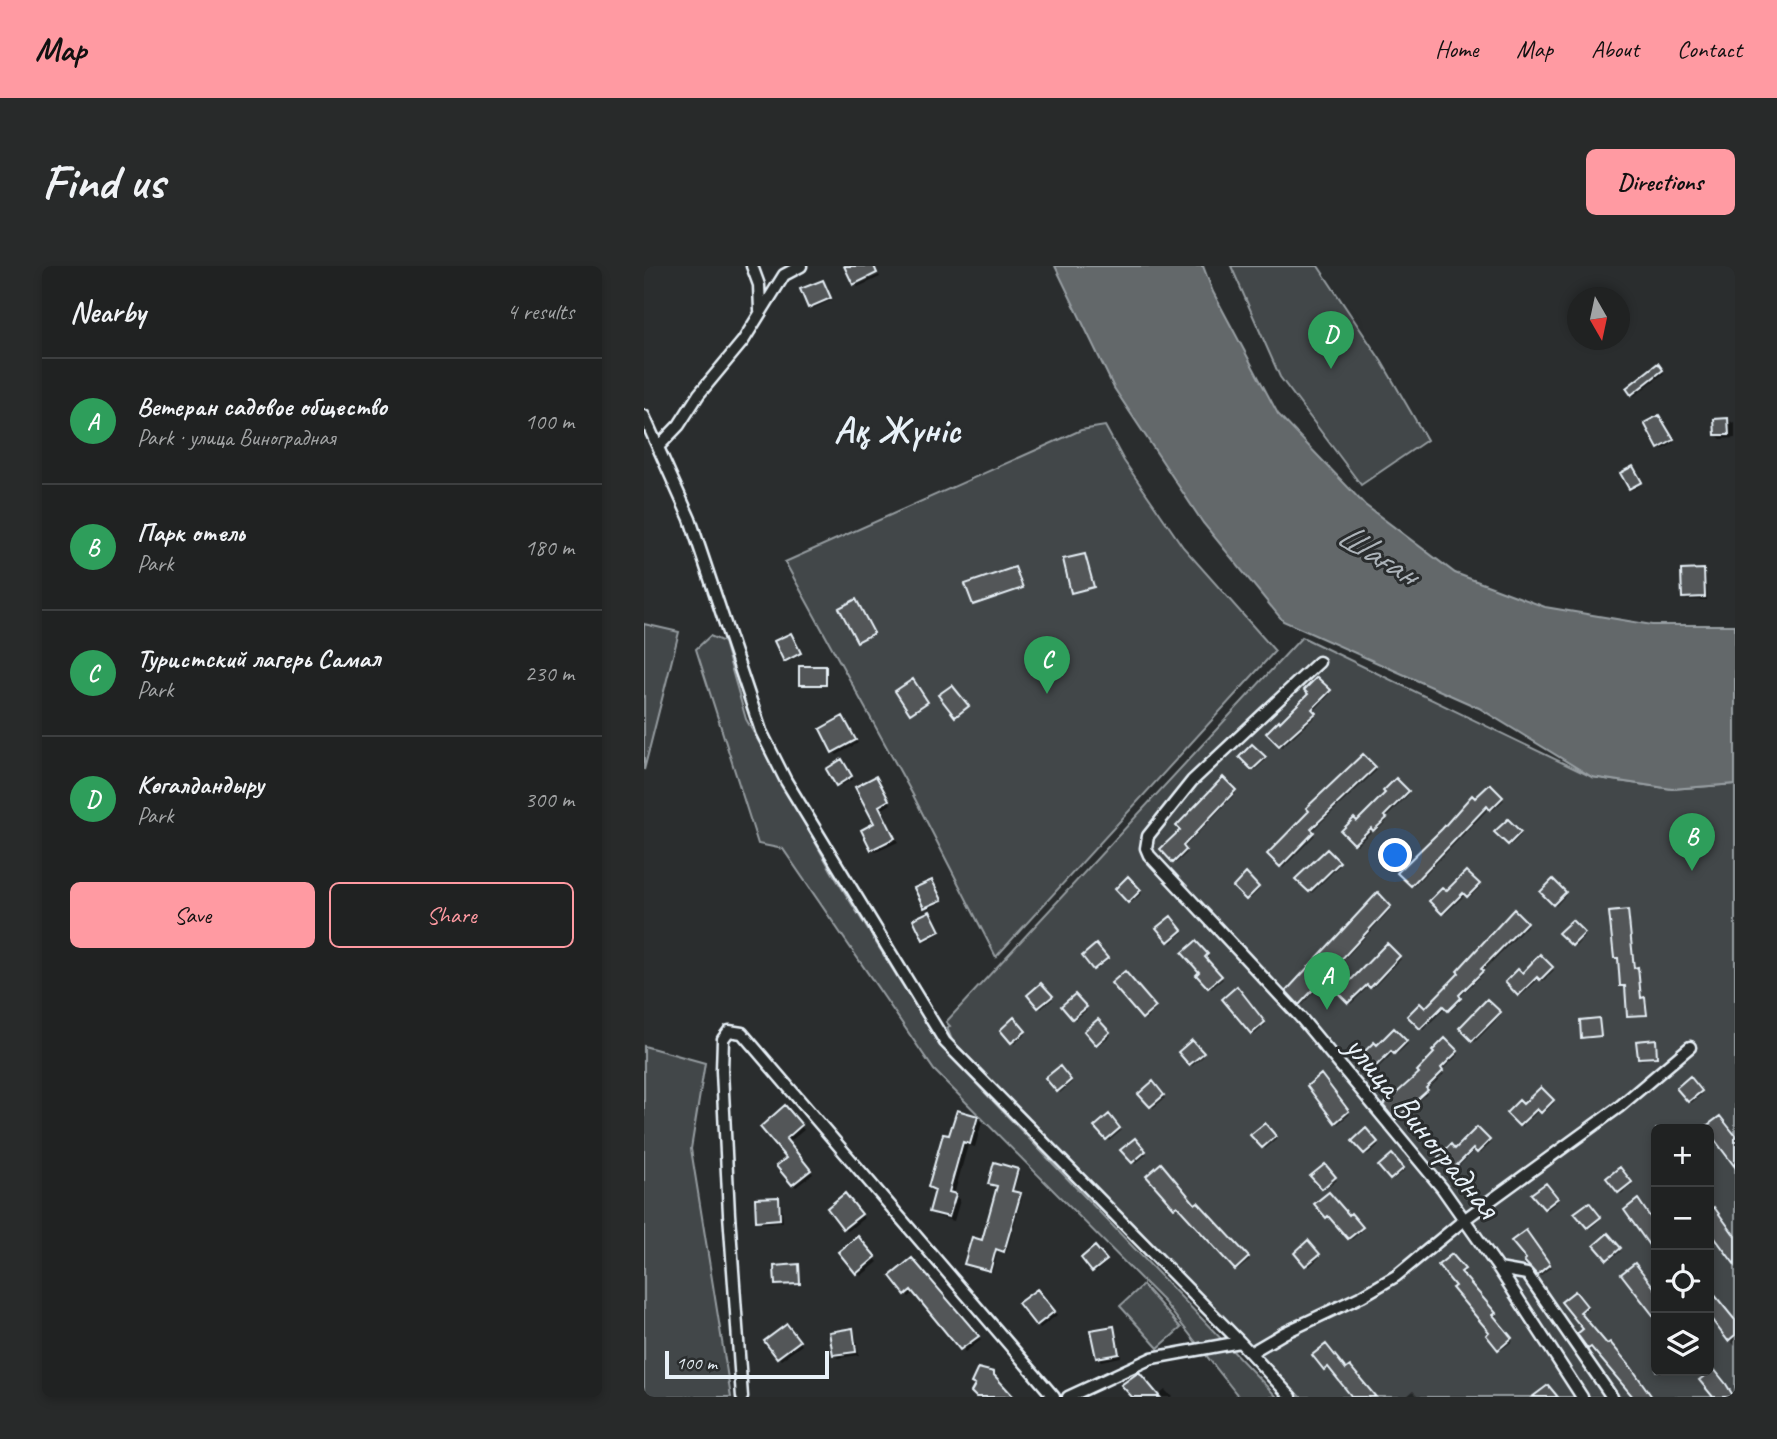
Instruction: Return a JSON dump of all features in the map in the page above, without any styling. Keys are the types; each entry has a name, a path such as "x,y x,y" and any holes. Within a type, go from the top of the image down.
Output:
{"street":[{"path":"751,266 759,285 760,312"},
{"path":"658,447 679,425 699,394 743,341 785,275 801,266"},
{"path":"644,416 690,519 761,732 786,781 945,1042 1291,1397"},
{"name":"улица Виноградная","path":"1319,662 1192,781 1147,836 1146,848 1149,855 1301,1018 1443,1188 1582,1397"},
{"path":"742,1397 722,1071 723,1040 729,1031 742,1033 1054,1397"},
{"path":"1250,1353 1396,1276 1465,1219 1619,1107 1690,1047"},
{"path":"1499,1269 1527,1274 1612,1397"},
{"path":"1068,1397 1152,1358 1240,1342"}],"shaded area":[{"path":"1231,266 1318,266 1382,362 1427,440 1361,485 1280,377"},
{"path":"1105,426 1124,461 1183,547 1275,651 996,957 913,795 785,562 1081,430"},
{"path":"644,624 679,632 644,770"},
{"path":"710,636 724,642 746,719 832,872 941,1047 1277,1397 1239,1397 1164,1302 934,1070 783,849 758,844 696,649"},
{"path":"1302,637 1592,777 1672,789 1735,784 1735,1397 1300,1397 952,1040 947,1028 950,1026 946,1022"},
{"path":"644,1046 705,1063 691,1149 731,1397 644,1397"},
{"path":"1143,1285 1181,1328 1158,1348 1120,1306"}],"water":[{"name":"Шаған","path":"1055,266 1203,266 1213,292 1278,414 1365,505 1455,573 1545,607 1652,625 1735,625 1735,784 1672,789 1592,777 1479,708 1283,621 1203,523 1114,388"}],"building":[{"path":"844,266 874,266 877,273 853,285"},
{"path":"823,280 831,298 808,308 800,289"},
{"path":"1658,363 1663,370 1631,395 1626,388"},
{"path":"1659,415 1674,440 1658,449 1644,423"},
{"path":"1728,418 1729,435 1715,435 1714,419"},
{"path":"1633,466 1642,482 1629,489 1620,473"},
{"path":"1085,554 1094,587 1071,593 1063,559"},
{"path":"1015,567 1023,588 973,605 965,584"},
{"path":"1704,569 1705,597 1682,598 1681,570"},
{"path":"856,599 874,633 857,642 839,608"},
{"path":"791,633 801,653 784,662 774,641"},
{"path":"799,666 826,666 826,685 799,685"},
{"path":"1317,677 1331,690 1312,709 1316,713 1279,746 1266,733 1308,694 1304,690"},
{"path":"913,679 928,702 910,714 895,691"},
{"path":"952,685 969,706 955,717 938,695"},
{"path":"843,716 856,740 832,753 820,729"},
{"path":"1252,744 1266,757 1252,770 1239,757"},
{"path":"1363,754 1376,767 1311,829 1314,832 1280,867 1267,854 1309,811 1306,808"},
{"path":"842,759 852,776 836,786 826,769"},
{"path":"876,776 889,800 879,806 895,838 871,850 861,830 874,823 855,787"},
{"path":"1223,777 1236,790 1183,846 1186,850 1173,863 1160,849 1180,830 1176,826"},
{"path":"1396,778 1409,791 1384,816 1387,818 1354,844 1341,831 1354,818 1357,821"},
{"path":"1490,784 1503,797 1490,810 1487,806 1411,886 1397,873 1472,795 1475,798"},
{"path":"1508,819 1521,832 1508,845 1494,832"},
{"path":"1327,849 1340,862 1309,892 1295,879"},
{"path":"1466,871 1480,884 1467,897 1463,893 1442,914 1429,901 1442,888 1446,891"},
{"path":"1246,873 1259,887 1246,900 1233,887"},
{"path":"1128,876 1141,890 1128,903 1115,889"},
{"path":"1553,879 1566,892 1553,905 1540,892"},
{"path":"932,880 942,900 924,908 914,888"},
{"path":"1378,892 1391,906 1299,1005 1286,991"},
{"path":"1514,909 1527,922 1481,969 1483,971 1459,995 1461,998 1448,1011 1443,1006 1420,1029 1407,1016 1420,1003 1425,1008"},
{"path":"1628,910 1634,968 1638,967 1641,998 1645,997 1647,1015 1627,1016 1625,986 1620,986 1618,958 1614,958 1609,912"},
{"path":"930,911 940,931 923,940 913,919"},
{"path":"1171,916 1182,930 1168,942 1156,928"},
{"path":"1572,920 1585,933 1572,946 1558,933"},
{"path":"1196,941 1208,954 1205,957 1222,976 1208,988 1196,975 1199,972 1182,953"},
{"path":"1387,943 1400,956 1370,988 1367,985 1348,1003 1335,990 1348,977 1351,980"},
{"path":"1096,944 1108,958 1093,970 1082,956"},
{"path":"1540,954 1553,967 1540,980 1537,977 1518,996 1505,982 1518,969 1522,973"},
{"path":"1125,971 1156,1007 1142,1019 1111,983"},
{"path":"1041,983 1053,996 1038,1008 1027,995"},
{"path":"1237,986 1265,1022 1251,1034 1222,999"},
{"path":"1075,994 1087,1007 1072,1019 1061,1006"},
{"path":"1487,999 1501,1012 1472,1041 1459,1028"},
{"path":"1014,1017 1026,1031 1011,1043 1000,1030"},
{"path":"1599,1018 1601,1036 1581,1038 1580,1020"},
{"path":"1098,1019 1110,1032 1096,1045 1084,1031"},
{"path":"1394,1028 1407,1041 1394,1054 1391,1051 1374,1068 1361,1055 1374,1042 1377,1045"},
{"path":"1445,1038 1458,1051 1441,1068 1443,1071 1426,1088 1428,1090 1395,1120 1383,1105 1419,1073 1417,1071"},
{"path":"1656,1039 1657,1057 1638,1058 1636,1041"},
{"path":"1192,1040 1204,1053 1189,1065 1178,1052"},
{"path":"1060,1066 1071,1080 1057,1092 1045,1078"},
{"path":"1321,1074 1349,1111 1335,1123 1307,1086"},
{"path":"1690,1076 1702,1091 1688,1102 1676,1088"},
{"path":"1153,1081 1164,1095 1150,1107 1138,1094"},
{"path":"1541,1087 1554,1100 1541,1113 1537,1109 1519,1126 1506,1113 1519,1100 1523,1104"},
{"path":"785,1105 802,1125 786,1139 811,1170 792,1185 776,1166 786,1158 760,1127"},
{"path":"957,1110 978,1116 970,1144 963,1142 949,1192 956,1194 949,1217 929,1212 935,1190 928,1187 943,1134 949,1135"},
{"path":"1109,1114 1120,1128 1106,1140 1094,1127"},
{"path":"1720,1116 1735,1135 1735,1167 1714,1139 1714,1124 1709,1124"},
{"path":"1265,1123 1276,1136 1262,1148 1250,1135"},
{"path":"1477,1127 1490,1140 1477,1153 1473,1149 1451,1171 1438,1157 1451,1144 1455,1149"},
{"path":"1366,1128 1378,1142 1364,1154 1352,1141"},
{"path":"1135,1138 1146,1151 1132,1163 1120,1150"},
{"path":"1392,1154 1404,1168 1390,1180 1378,1166"},
{"path":"994,1162 1018,1169 1012,1191 1021,1193 1004,1252 996,1249 990,1271 964,1264 972,1237 982,1240 997,1186 988,1184"},
{"path":"1161,1163 1195,1204 1198,1202 1249,1257 1235,1270 1146,1176"},
{"path":"1325,1164 1336,1177 1322,1189 1310,1176"},
{"path":"1620,1167 1632,1182 1618,1193 1606,1178"},
{"path":"1546,1183 1558,1198 1544,1209 1531,1194"},
{"path":"1329,1192 1363,1227 1348,1239 1314,1204"},
{"path":"845,1193 862,1214 843,1229 827,1208"},
{"path":"779,1197 780,1219 756,1221 755,1198"},
{"path":"1638,1199 1651,1218 1651,1248 1624,1210"},
{"path":"1589,1202 1601,1217 1587,1228 1574,1213"},
{"path":"1714,1207 1735,1236 1735,1265 1714,1237"},
{"path":"1526,1230 1550,1264 1537,1275 1511,1241"},
{"path":"1608,1233 1621,1248 1607,1260 1594,1245"},
{"path":"858,1236 876,1257 856,1274 838,1252"},
{"path":"1308,1240 1320,1254 1305,1266 1294,1253"},
{"path":"1095,1246 1107,1260 1092,1272 1081,1258"},
{"path":"1452,1254 1465,1269 1461,1272 1496,1313 1493,1315 1512,1338 1498,1350 1486,1335 1489,1332 1452,1288 1455,1286 1438,1265"},
{"path":"912,1258 979,1336 960,1350 911,1290 905,1295 890,1276"},
{"path":"1635,1263 1651,1284 1651,1313 1621,1274"},
{"path":"799,1264 800,1284 775,1285 774,1266"},
{"path":"1037,1289 1055,1311 1036,1326 1018,1303"},
{"path":"1575,1291 1587,1306 1580,1312 1607,1344 1610,1342 1652,1397 1633,1397 1577,1334 1583,1329 1561,1302"},
{"path":"1714,1294 1735,1320 1735,1335 1728,1341 1714,1323"},
{"path":"787,1324 800,1341 777,1358 764,1341"},
{"path":"1114,1326 1119,1354 1096,1358 1090,1330"},
{"path":"853,1328 856,1352 833,1355 829,1332"},
{"path":"1326,1344 1346,1369 1350,1366 1376,1397 1352,1397 1328,1367 1324,1370 1312,1355"},
{"path":"978,1368 994,1372 1014,1397 976,1397 971,1392 975,1385 971,1383"},
{"path":"1714,1369 1734,1397 1713,1397 1699,1380 1704,1376 1714,1376"},
{"path":"1139,1372 1160,1397 1132,1397 1121,1385"},
{"path":"1548,1385 1558,1397 1532,1397"}],"place":[{"name":"Көгалдандыру","path":"1331,369"},
{"name":"Туристский лагерь Самал","path":"1047,694"},
{"name":"Парк отель","path":"1692,871"},
{"name":"Ветеран садовое общество","path":"1327,1010"}],"district":[{"name":"Ақ Жүніс","path":"897,429"}]}
